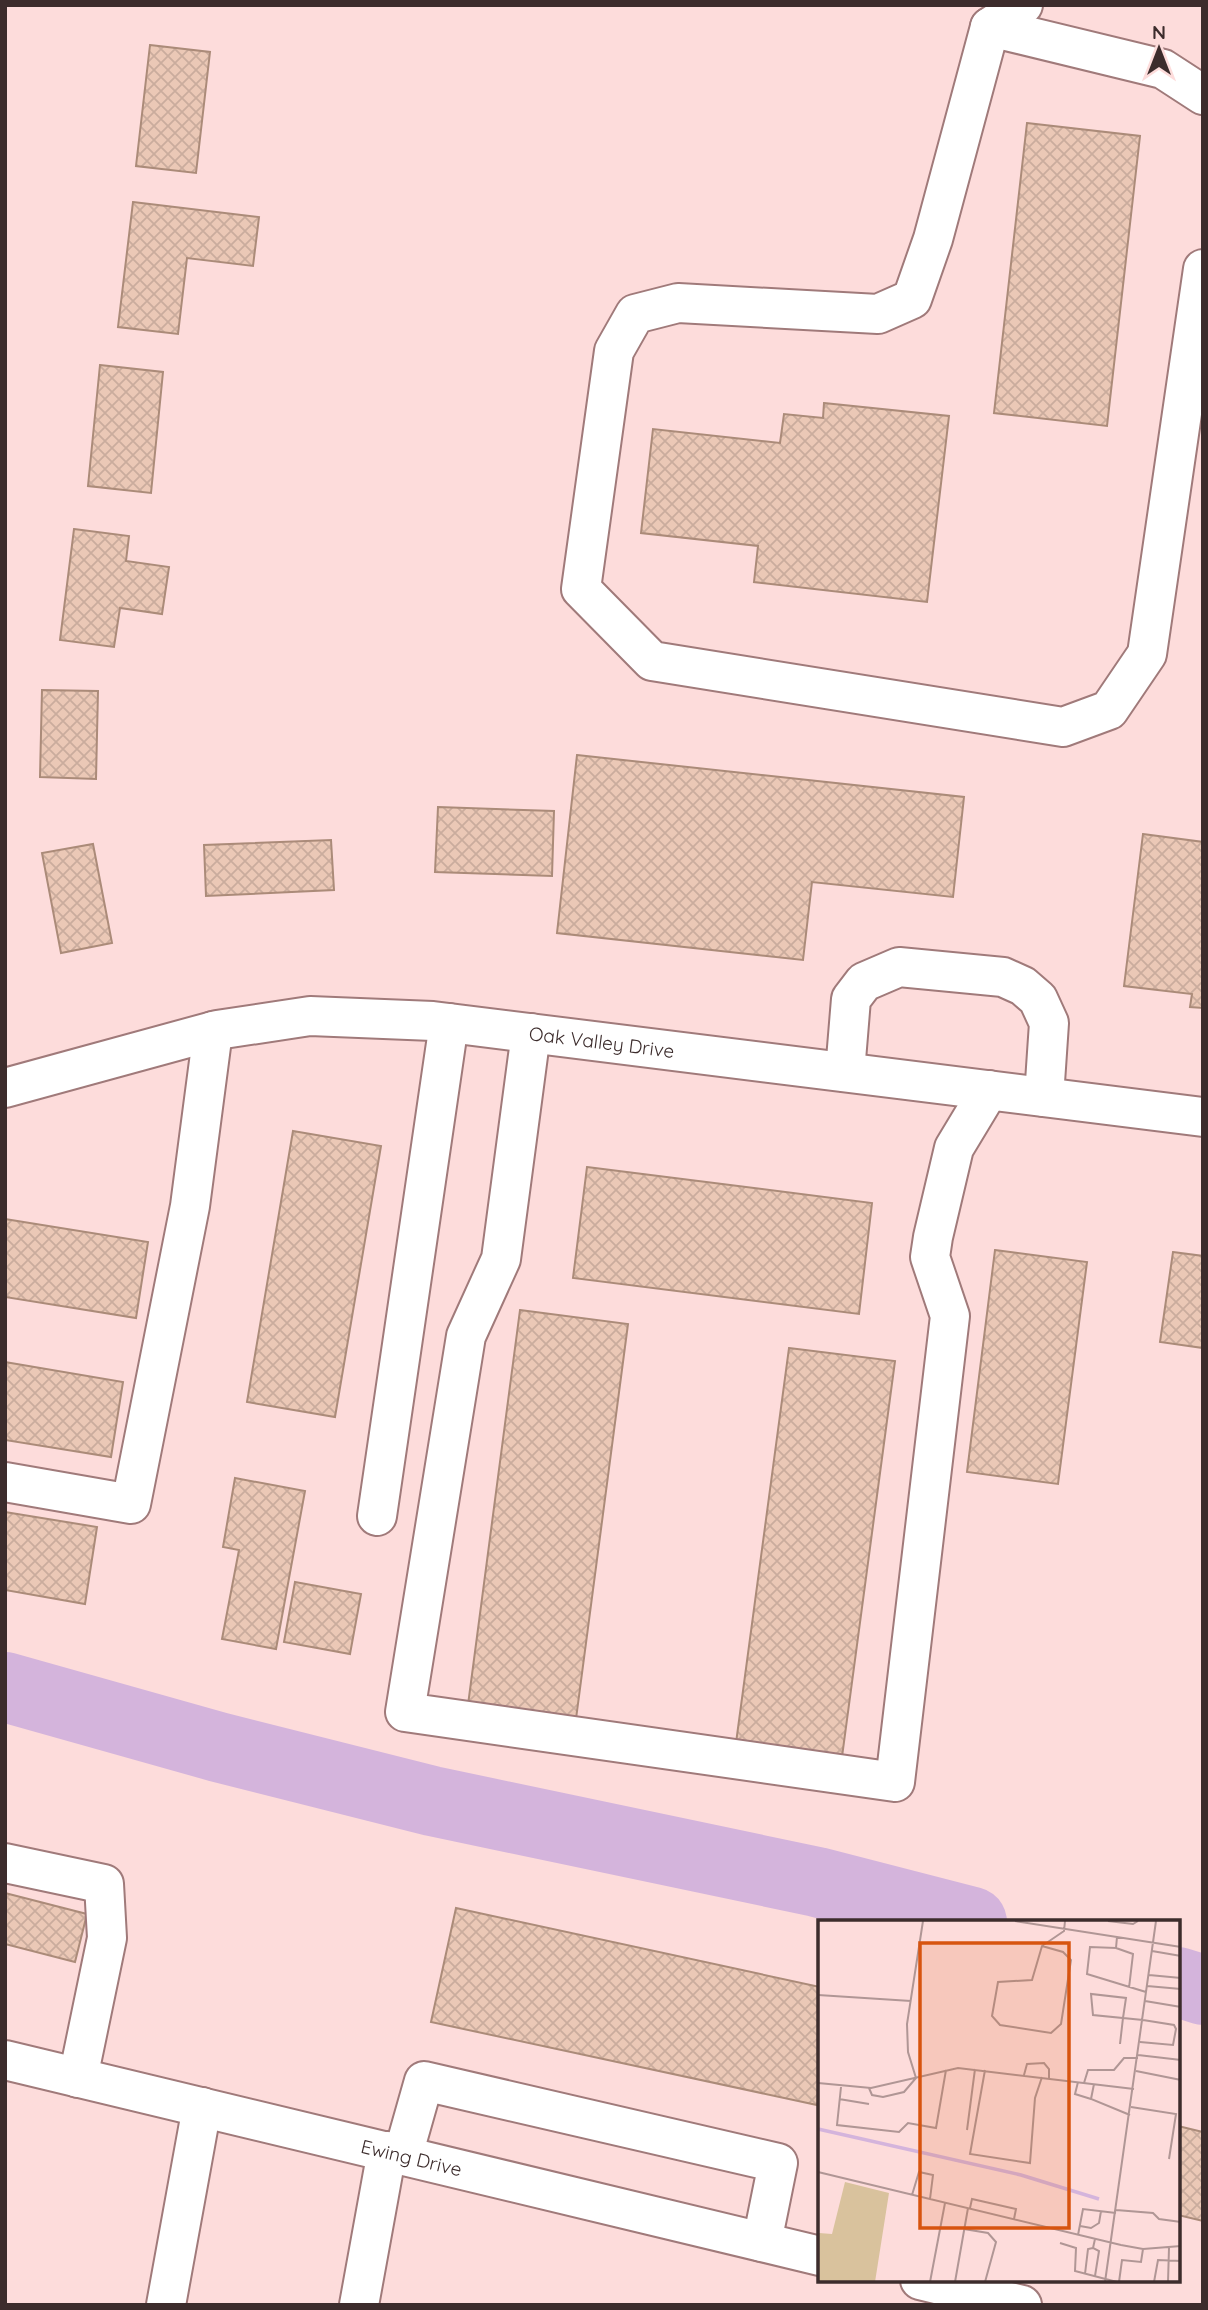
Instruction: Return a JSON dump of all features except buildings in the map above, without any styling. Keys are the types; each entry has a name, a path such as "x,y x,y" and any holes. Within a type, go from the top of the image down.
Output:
{"street":[{"path":"1023,5 990,26 933,239 912,299 878,314 678,303 635,314 614,351 581,589 652,661 1063,727 1109,710 1147,654 1203,269"},
{"path":"990,26 1163,69 1203,95"},
{"path":"845,1072 851,999 864,982 899,967 1003,977 1023,986 1038,999 1049,1023 1044,1097"},
{"name":"Oak Valley Drive","path":"5,1088 213,1031 310,1016 449,1023 1203,1117"},
{"path":"377,1516 449,1023"},
{"path":"5,1482 131,1504 190,1206 213,1031"},
{"path":"531,1033 501,1259 466,1336 405,1712 895,1782 950,1316 930,1257 954,1148 989,1090"},
{"path":"5,1863 104,1884 107,1938 78,2078"},
{"name":"Ewing Drive","path":"5,2060 818,2256"},
{"path":"359,2305 395,2153 424,2081 778,2163 762,2242"},
{"path":"166,2305 202,2107"},
{"path":"928,2282 1022,2305"}],"waterway":[{"path":"5,1687 218,1747 432,1801 817,1882 964,1920"},
{"path":"1180,1983 1203,1990"}]}
